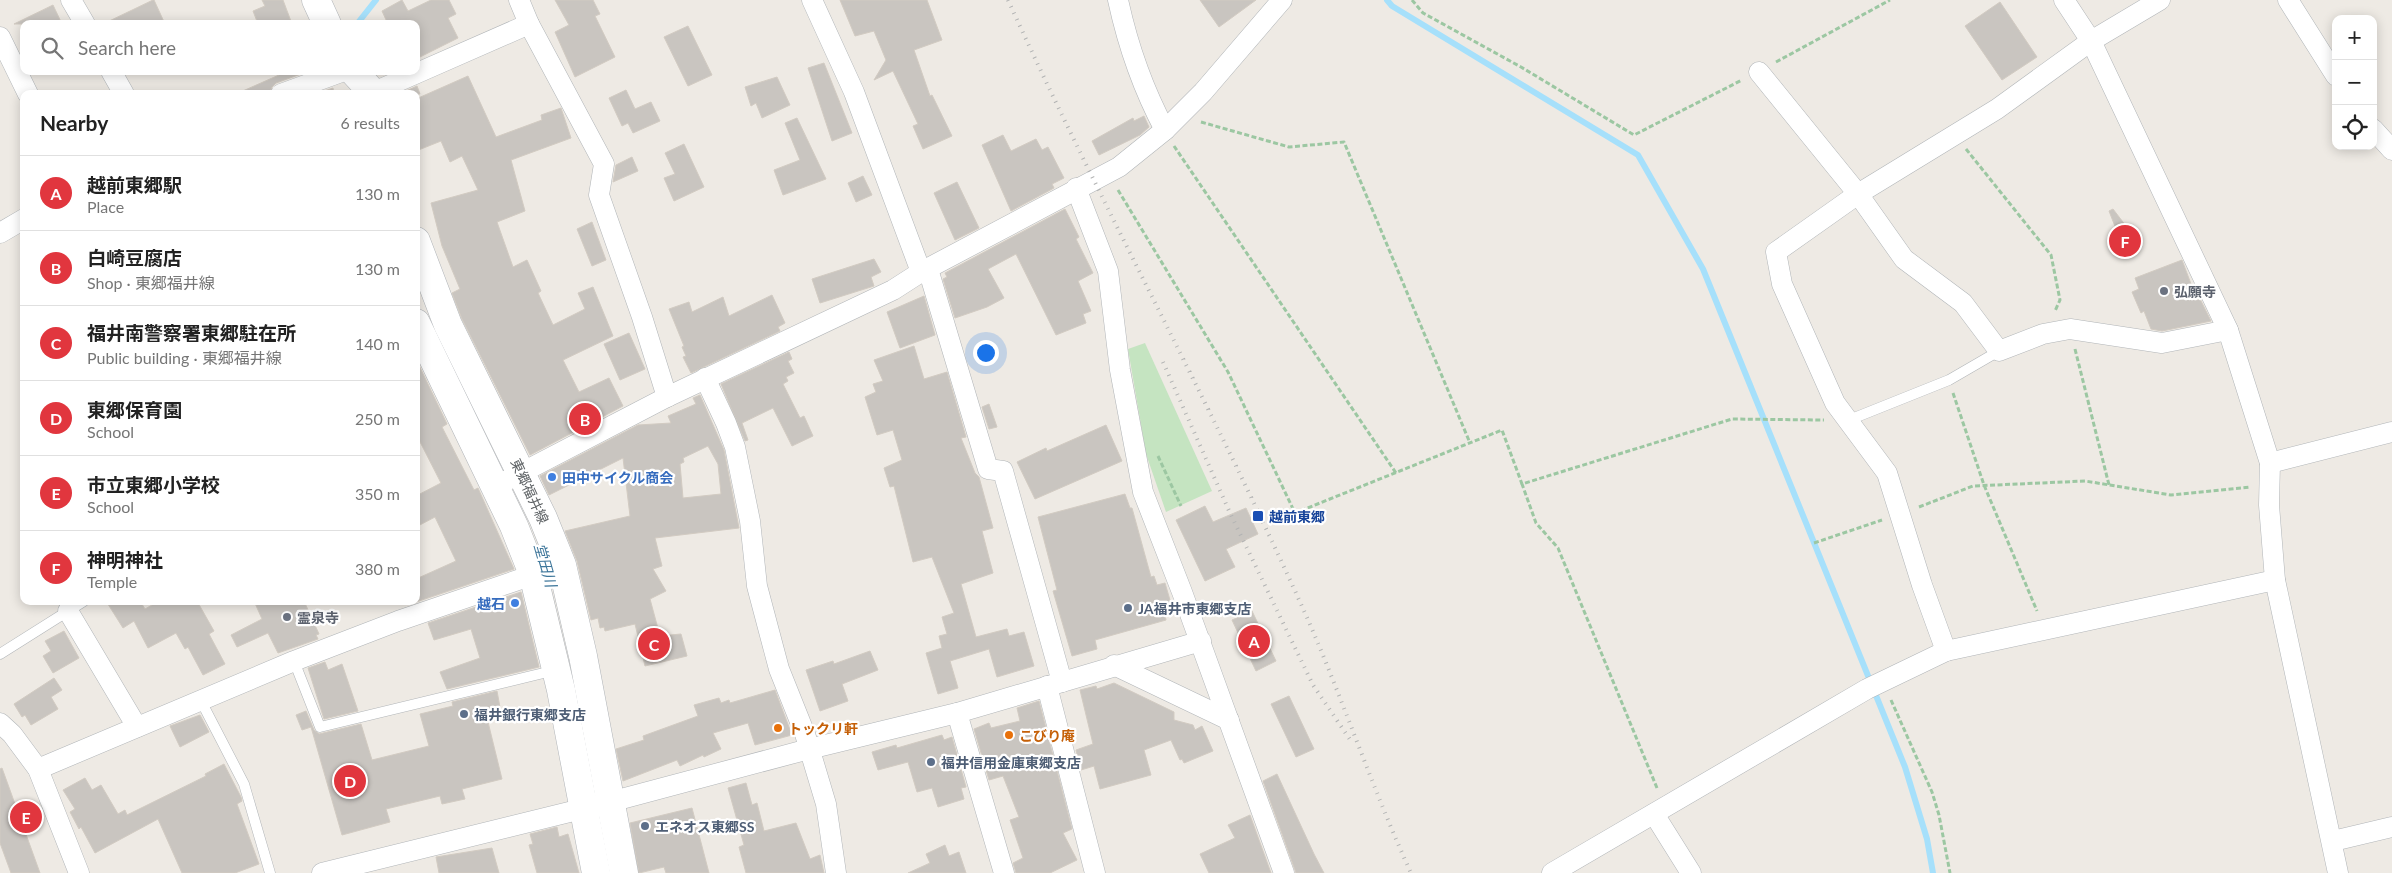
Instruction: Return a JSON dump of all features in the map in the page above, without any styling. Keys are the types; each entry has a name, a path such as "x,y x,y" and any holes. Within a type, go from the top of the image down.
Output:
{"main road":[{"path":"316,0 325,20"},
{"name":"東郷福井線","path":"420,252 448,325 522,473 562,565 583,656 624,873"},
{"path":"420,335 514,526 533,574 557,672 596,873"}],"street":[{"path":"71,0 83,20"},
{"path":"519,0 529,24 604,164 599,195 642,317 667,397"},
{"path":"812,0 854,92 925,270 988,469 1003,471 1054,684 1095,873"},
{"path":"1118,0 1124,27 1148,98 1172,123"},
{"path":"494,487 705,378 893,290 925,270 1119,166 1172,123 1203,92 1282,0"},
{"path":"2064,0 2091,41 2228,330 2270,463 2275,580 2333,841 2338,873"},
{"path":"1946,651 1922,585 1887,473 1835,403 1782,284 1776,252 1858,194 1997,109 2091,41 2160,0"},
{"path":"2288,0 2332,70"},
{"path":"420,61 529,24"},
{"path":"0,37 26,90"},
{"path":"1759,72 1858,194 1904,259 1963,303 1999,352 2043,334 2070,329 2162,343 2228,330"},
{"path":"113,75 122,90"},
{"path":"307,90 358,82 379,75"},
{"path":"2377,133 2392,150"},
{"path":"1076,188 1108,271 1120,370 1142,492 1201,641 1284,873"},
{"path":"0,233 20,221"},
{"path":"705,378 735,447 750,521 757,586 779,669 809,749 826,804 836,873"},
{"path":"2270,463 2392,432"},
{"path":"38,769 294,661 398,621 562,565"},
{"path":"1552,873 1875,685 1946,651 2275,580"},
{"path":"76,606 138,728"},
{"path":"322,873 610,802 809,749 956,713 1201,641"},
{"path":"557,672 583,656"},
{"path":"1114,666 1229,720"},
{"path":"956,713 1004,873"},
{"path":"0,722 12,734 38,769 79,873"},
{"path":"1660,810 1691,873"},
{"path":"2333,841 2392,828"}],"lane":[{"path":"1849,420 1949,380 1999,352"},
{"path":"0,654 76,606"},
{"path":"294,661 320,727 557,672"},
{"path":"201,701 244,784 270,873"}],"path":[{"path":"1412,0 1423,13 1521,67 1634,135 1759,72 1890,0"},
{"path":"1396,473 1180,159 1172,123 1289,147 1344,142 1470,443"},
{"path":"1955,135 2051,255 2060,300 2043,334"},
{"path":"1108,172 1228,372 1295,513 1502,430 1536,523 1558,548 1660,810"},
{"path":"2070,329 2109,485"},
{"path":"1949,380 1984,486 2046,630"},
{"path":"1522,484 1732,419 1849,420"},
{"path":"1814,543 1900,514 1973,486 2085,481 2171,495 2270,485"},
{"path":"1875,685 1932,792 1939,816 1950,873"}],"green space":[{"path":"1145,343 1212,491 1166,512 1146,454 1128,349"}],"building":[{"path":"153,0 163,20 111,20"},
{"path":"262,0 283,0 290,20 256,20 253,11 265,6"},
{"path":"402,0 408,11 431,0 449,0 456,14 448,18 458,38 420,57 420,20 386,20 382,11"},
{"path":"555,0 593,0 600,14 595,16 615,57 575,77 555,32 569,25"},
{"path":"840,0 927,0 942,40 914,50 930,96 932,95 952,136 923,149 913,126 918,124 893,71 874,80 886,60 874,31 855,36"},
{"path":"1200,0 1256,0 1219,27"},
{"path":"2000,2 2037,57 2002,80 1965,26"},
{"path":"53,5 60,20 22,20"},
{"path":"688,26 712,75 688,86 664,37"},
{"path":"824,63 852,133 832,141 808,68"},
{"path":"279,75 298,75 276,83 271,90 245,90"},
{"path":"468,76 496,137 542,120 541,115 561,108 571,138 511,160 525,211 497,222 513,267 527,260 541,291 538,293 553,325 585,309 578,293 593,287 613,336 563,360 579,392 609,378 623,406 530,455 462,319 452,293 460,289 442,246 431,203 478,190 462,156 450,162 441,141 420,149 420,97"},
{"path":"777,77 790,105 762,118 756,103 751,106 745,87"},
{"path":"417,86 418,90 408,90"},
{"path":"626,90 635,109 651,102 660,121 633,133 628,123 622,126 609,98"},
{"path":"1144,116 1149,127 1140,135 1099,155 1092,141 1133,118 1134,121"},
{"path":"797,118 826,179 783,195 774,170 800,160 785,123"},
{"path":"1003,135 1011,151 1036,139 1042,150 1048,147 1064,178 1052,184 1054,188 1011,211 982,145"},
{"path":"684,144 704,187 674,201 664,178 675,174 665,153"},
{"path":"632,157 638,171 613,182 616,165"},
{"path":"863,176 872,195 856,202 848,183"},
{"path":"957,182 979,228 955,240 934,193"},
{"path":"1065,209 1079,237 1076,239 1093,273 1078,281 1091,311 1083,314 1086,323 1056,335 1016,254 988,269 1004,298 987,307 955,318 943,279 947,277 945,273"},
{"path":"2113,209 2142,247 2127,258 2124,250 2113,238 2118,234 2109,211"},
{"path":"592,222 606,260 592,266 577,229"},
{"path":"874,259 881,272 871,277 874,286 820,303 812,279"},
{"path":"2182,260 2197,300 2200,299 2211,321 2162,331 2151,329 2144,311 2141,313 2132,292 2139,289 2135,278"},
{"path":"772,295 785,323 778,327 780,331 691,373 683,357 686,356 682,347 684,346 669,309 689,302 692,312 723,297 729,316"},
{"path":"924,296 935,335 900,348 887,312"},
{"path":"629,333 645,369 620,380 604,344"},
{"path":"914,346 924,379 947,372 966,437 961,438 975,473 979,477 993,528 982,531 993,573 961,584 976,637 1007,629 1009,636 1024,632 1034,666 997,677 989,649 950,661 958,688 938,694 926,653 942,648 939,636 947,634 942,617 954,613 932,557 913,562 894,486 890,487 884,468 902,460 893,430 877,435 865,397 876,392 873,384 883,381 874,360"},
{"path":"789,352 792,359 788,361 794,373 786,377 788,381 783,384 800,418 804,416 813,436 792,446 773,408 742,423 748,440 745,441 721,384"},
{"path":"420,367 447,424 442,427 474,490 478,488 514,569 420,601 420,577 456,561 435,517 420,525 420,494 441,483 420,442"},
{"path":"700,395 724,450 739,528 655,538 662,566 653,569 666,591 650,599 660,636 681,634 687,656 645,666 635,624 605,631 604,627 600,628 598,618 591,620 577,561 565,531 630,516 623,458 549,495 540,476 638,425 671,423 668,416 696,404 693,398","holes":["708,446 718,464 721,494 683,498 680,464 684,462 683,458"]},
{"path":"989,404 997,427 989,429 982,407"},
{"path":"1106,425 1122,461 1035,499 1017,462 1046,448 1047,451"},
{"path":"1125,494 1130,508 1132,508 1151,577 1154,576 1157,585 1165,583 1172,607 1164,609 1166,620 1095,640 1097,649 1072,656 1053,591 1057,590 1038,517"},
{"path":"1205,506 1213,522 1246,508 1258,534 1226,549 1235,567 1205,581 1176,520"},
{"path":"521,592 539,667 447,689 440,672 480,658 471,629 434,640 428,623"},
{"path":"109,605 142,605 145,609 152,605 199,605 214,631 209,634 225,664 203,675 188,647 185,649 176,633 148,648 134,621 123,628"},
{"path":"256,605 306,605 319,634 316,635 318,639 278,653 268,633 237,647 231,635 262,619"},
{"path":"1252,611 1276,661 1256,671 1232,620"},
{"path":"64,631 79,658 53,673 43,656 51,651 45,641"},
{"path":"870,651 878,670 842,684 848,701 820,711 806,670 833,661 834,664"},
{"path":"325,662 328,670 342,664 358,711 324,719 308,668"},
{"path":"54,678 62,690 51,697 58,709 31,725 25,715 22,717 14,704"},
{"path":"1114,683 1174,712 1174,720 1193,725 1195,730 1202,726 1213,751 1184,763 1182,759 1180,760 1171,740 1144,750 1151,775 1100,789 1094,766 1081,770 1076,750 1093,744 1080,690 1096,686 1097,689"},
{"path":"775,690 792,735 755,745 748,723 713,733 721,749 704,757 703,755 680,766 677,760 623,781 616,749 644,740 643,736 698,716 694,705 719,698 721,703 729,700 730,703"},
{"path":"497,691 502,718 488,722 502,779 462,789 465,799 442,804 440,796 386,809 390,822 342,835 311,727 302,730 296,715 306,711 314,730 319,734 361,724 372,760 429,746 420,714 453,706 452,702"},
{"path":"1289,696 1314,749 1296,757 1271,704"},
{"path":"1039,701 1072,829 1063,833 1077,860 1050,873 1016,873 1013,863 1023,858 1010,820 1019,817 1003,776 989,780 974,729 989,723 991,728 1020,721 1017,708"},
{"path":"200,715 209,732 180,747 170,726"},
{"path":"942,735 944,740 952,737 966,787 961,788 964,799 938,807 932,788 917,792 908,762 878,770 872,752 896,745 897,748"},
{"path":"224,764 241,797 242,801 237,804 259,864 235,873 182,873 158,819 95,853 81,827 79,829 70,812 75,809 63,790 85,778 92,790 101,785 118,814 125,810 127,815 206,776 205,774"},
{"path":"2,768 40,873 11,873 0,843 0,769"},
{"path":"1277,774 1324,873 1296,873 1263,781"},
{"path":"746,783 752,805 757,803 764,831 796,823 810,859 820,855 824,873 746,873 739,847 744,845 728,788"},
{"path":"692,808 709,873 666,873 664,867 639,873 630,823"},
{"path":"1250,815 1271,873 1209,873 1200,854 1235,838 1228,825"},
{"path":"557,827 559,837 568,834 579,873 537,873 529,845 533,844 530,834"},
{"path":"945,845 949,856 959,852 966,873 908,873 930,863 926,854"},
{"path":"492,848 499,873 439,873 436,857"}],"waterway":[{"path":"360,20 376,0"},
{"path":"1387,0 1392,6 1638,155 1703,269 1905,767 1927,839 1933,873"},
{"name":"堂田川","path":"589,762 595,794"}],"railway":[{"path":"1008,0 1081,154 1233,459 1305,613 1383,809 1411,873"},
{"path":"1163,362 1230,513 1313,685 1351,741"}],"place":[{"name":"神明神社","path":"2125,241"},
{"name":"弘願寺","path":"2164,291"},
{"name":"白崎豆腐店","path":"585,419"},
{"name":"田中サイクル商会","path":"552,477"},
{"name":"越前東郷","path":"1258,516"},
{"name":"越石","path":"515,603"},
{"name":"JA福井市東郷支店","path":"1128,608"},
{"name":"霊泉寺","path":"287,617"},
{"name":"越前東郷駅","path":"1254,641"},
{"name":"福井南警察署東郷駐在所","path":"654,644"},
{"name":"福井銀行東郷支店","path":"464,714"},
{"name":"トックリ軒","path":"778,728"},
{"name":"こびり庵","path":"1009,735"},
{"name":"福井信用金庫東郷支店","path":"931,762"},
{"name":"東郷保育園","path":"350,781"},
{"name":"市立東郷小学校","path":"26,817"},
{"name":"エネオス東郷SS","path":"645,826"}]}
